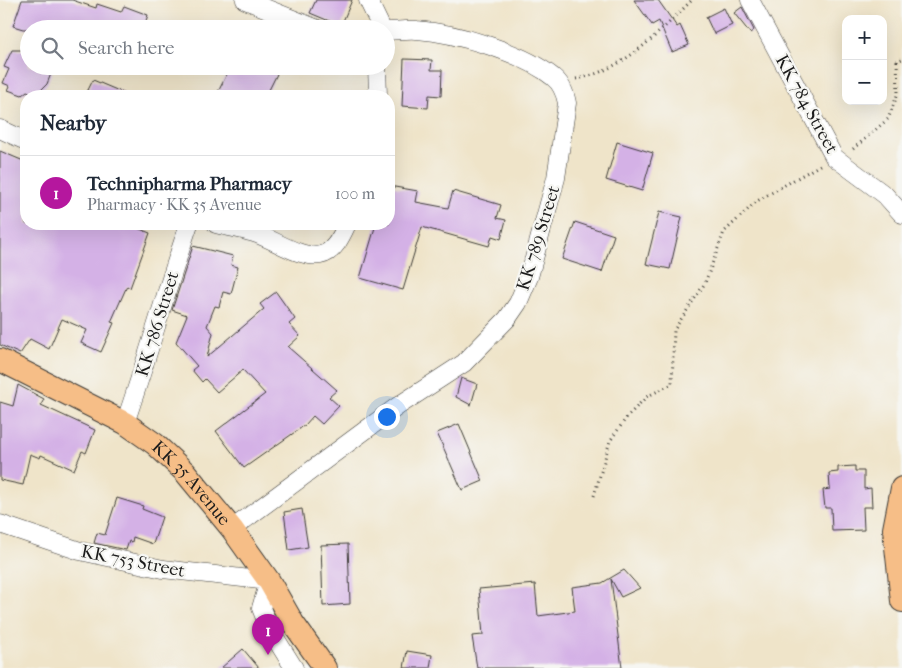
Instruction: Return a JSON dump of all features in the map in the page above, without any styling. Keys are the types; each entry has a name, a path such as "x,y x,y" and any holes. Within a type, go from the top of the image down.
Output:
{"main road":[{"name":"KK 35 Avenue","path":"0,360 125,423 156,444 185,472 232,529 269,581 293,622 325,668"},
{"path":"902,488 894,529 902,601"}],"street":[{"path":"245,0 295,20"},
{"path":"368,0 378,20"},
{"name":"KK 784 Street","path":"750,0 834,157 885,196 902,214"},
{"path":"395,31 416,30 491,46 521,59 554,77 558,83"},
{"path":"377,75 378,90"},
{"name":"KK 789 Street","path":"232,529 398,406 464,363 507,319 518,303 529,277 556,178 567,103 565,92 558,83"},
{"path":"0,129 20,138"},
{"name":"KK 786 Street","path":"125,423 148,358 160,307 187,230"},
{"path":"242,230 255,233 307,254 320,255 329,250 341,238 344,230"},
{"name":"KK 753 Street","path":"0,524 80,551 163,569 269,581"},
{"path":"269,581 261,608 269,628 294,668"}],"path":[{"path":"558,83 587,77 627,58 669,23 692,0"},
{"path":"594,496 610,441 627,417 646,397 672,384 674,330 705,283 724,232 756,201 834,157 851,151 888,118 898,93 897,61 902,59"}],"building":[{"path":"22,0 72,0 96,8 97,4 121,12 124,6 148,15 146,20 20,20 20,28 13,26"},
{"path":"316,0 352,0 344,20 327,20 310,13"},
{"path":"634,0 658,0 677,27 680,25 689,45 672,52 659,21 652,25"},
{"path":"742,7 754,30 750,33 734,13"},
{"path":"724,8 732,25 714,34 706,17"},
{"path":"12,50 20,50 20,75 50,75 47,84 41,90 20,90 20,94 8,90 10,86 3,83 9,69 4,67"},
{"path":"404,59 432,60 431,70 442,70 441,96 429,95 428,108 402,106"},
{"path":"226,75 276,75 269,90 219,90"},
{"path":"93,80 117,90 88,90"},
{"path":"617,142 653,153 642,191 606,180"},
{"path":"0,151 20,159 20,230 142,230 150,233 130,288 127,286 111,322 114,323 101,352 81,343 87,330 62,319 49,349 30,339 20,354 0,345"},
{"path":"395,187 418,191 416,202 448,208 453,191 501,205 497,218 506,220 501,239 492,236 489,246 422,227 403,290 360,278 374,230 395,230"},
{"path":"659,212 682,217 670,269 646,264"},
{"path":"575,222 614,235 602,272 562,259"},
{"path":"193,246 233,256 231,265 238,267 231,294 223,292 219,307 215,306 207,326 213,333 207,357 264,309 260,304 276,292 295,319 289,324 300,336 288,347 337,390 329,397 339,406 322,424 313,416 305,425 244,468 216,431 265,394 243,370 217,392 205,379 202,382 192,370 197,366 176,342 187,315 172,310"},
{"path":"461,378 477,384 471,405 456,397"},
{"path":"18,385 44,399 41,405 95,430 86,453 82,451 74,470 41,455 40,458 30,454 23,485 0,480 0,402 13,406"},
{"path":"459,424 483,481 462,490 437,433"},
{"path":"855,466 855,471 864,471 864,489 871,488 872,507 863,507 864,530 832,531 831,508 825,508 823,490 830,489 829,473 838,472 838,467"},
{"path":"117,498 143,506 142,509 162,517 153,544 133,537 132,542 129,541 126,550 94,543 97,533 105,535"},
{"path":"302,509 308,547 289,550 284,512"},
{"path":"348,544 350,604 323,606 321,545"},
{"path":"624,570 640,588 621,597 611,579 622,668 477,668 472,636 483,635 479,589 535,584 538,616 575,611 572,587 602,583"},
{"path":"243,649 259,668 221,668"},
{"path":"407,651 432,655 430,668 404,668"}],"place":[{"name":"Technipharma Pharmacy","path":"268,655"}]}
